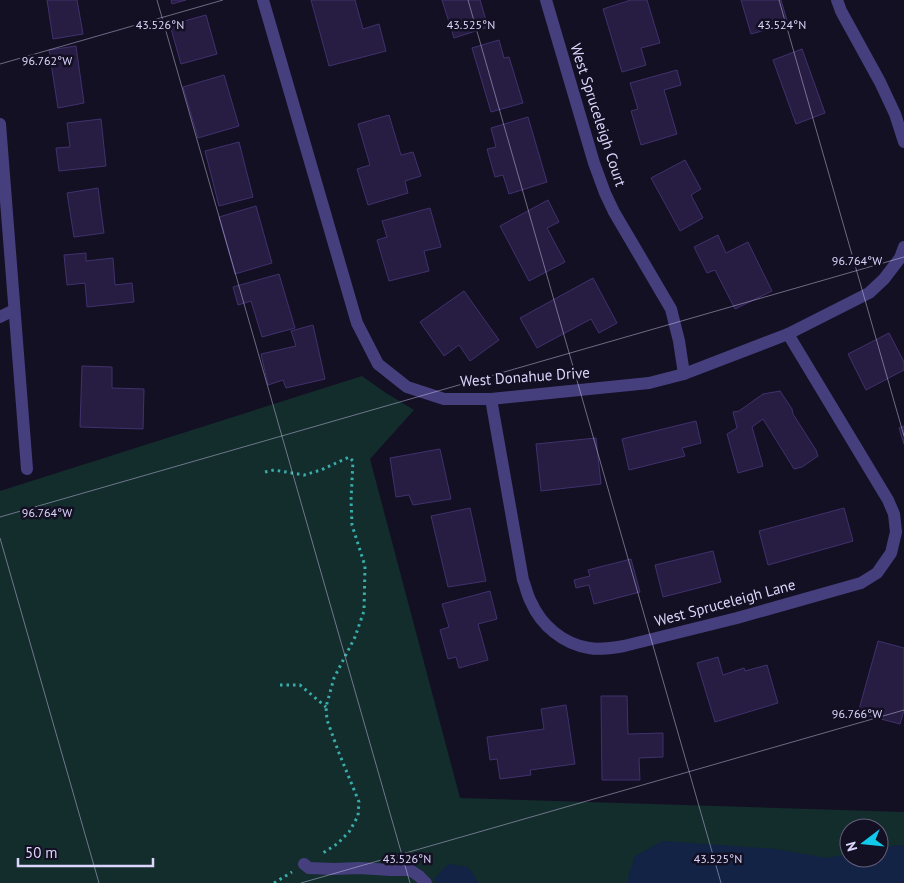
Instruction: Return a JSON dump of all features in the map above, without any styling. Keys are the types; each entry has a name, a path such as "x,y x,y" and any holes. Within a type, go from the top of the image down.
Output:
{"street":[{"name":"West Donahue Drive","path":"263,0 357,323 378,364 407,386 444,399 492,399 649,383 684,374 788,334 870,293 884,279 900,258 904,247"},
{"name":"West Spruceleigh Court","path":"546,0 594,163 605,193 614,212 671,309 679,341 684,374"},
{"path":"837,0 841,11 880,82 895,114 904,142"},
{"path":"0,124 27,468"},
{"path":"0,317 14,310"},
{"name":"West Spruceleigh Lane","path":"492,399 524,580 530,602 542,621 553,632 568,641 588,648 624,646 736,618 861,583 878,572 891,553 896,532 894,514 888,500 788,334"},
{"path":"304,864 309,868 410,870 426,883"}],"path":[{"path":"265,472 274,470 304,474 321,470 349,457 353,461 352,525 365,566 364,611 355,637 334,678 326,707 327,720 359,802 358,816 349,832 337,844 274,883"},
{"path":"280,685 300,685 326,707"}],"green space":[{"path":"362,376 414,410 370,459 460,798 904,812 904,883 0,883 0,491"}],"water":[{"path":"663,841 775,849 827,858 839,856 839,868 889,868 889,846 904,845 904,883 628,883 635,856"},
{"path":"448,864 468,867 479,883 436,883 434,879"}],"building":[{"path":"47,0 77,0 83,34 53,39"},
{"path":"171,0 186,0 172,4"},
{"path":"311,0 355,0 363,29 379,24 386,51 329,66"},
{"path":"442,0 480,0 488,27 454,38"},
{"path":"631,0 647,0 660,43 641,48 646,65 622,72 603,9"},
{"path":"741,0 781,0 788,24 751,34"},
{"path":"206,15 217,54 181,64 170,25"},
{"path":"499,40 504,58 509,57 523,103 491,112 472,48"},
{"path":"76,46 84,103 58,108 49,50"},
{"path":"802,49 825,113 796,124 773,60"},
{"path":"677,70 681,85 664,90 677,134 641,145 631,111 638,109 630,83"},
{"path":"224,75 239,126 198,138 183,87"},
{"path":"389,115 401,155 413,152 421,176 405,181 408,193 368,205 357,169 370,165 358,124"},
{"path":"528,117 547,182 509,194 503,175 495,177 487,149 496,147 491,128"},
{"path":"101,119 106,166 59,171 56,148 70,147 67,123"},
{"path":"239,142 253,197 219,206 205,151"},
{"path":"685,160 701,189 691,195 703,218 680,231 651,178"},
{"path":"98,188 104,233 74,237 67,193"},
{"path":"548,200 559,222 547,228 565,262 529,281 500,226"},
{"path":"256,206 272,263 235,274 219,217"},
{"path":"430,208 441,247 424,251 429,271 389,281 377,240 387,237 382,221"},
{"path":"718,235 726,253 748,242 772,291 735,309 715,270 707,273 694,247"},
{"path":"86,253 86,261 113,258 115,285 132,283 134,302 87,307 85,283 67,285 64,255"},
{"path":"279,274 295,328 262,337 251,301 238,305 233,287"},
{"path":"593,278 617,323 599,333 591,319 537,348 520,318"},
{"path":"464,291 499,340 470,361 459,345 444,356 420,322"},
{"path":"313,325 325,379 286,388 283,380 268,385 261,354 296,346 291,331"},
{"path":"889,333 904,362 904,370 866,390 848,354"},
{"path":"82,366 112,367 112,388 144,389 143,429 80,427"},
{"path":"780,391 818,456 802,467 794,469 763,419 752,427 763,466 738,473 727,434 737,428 733,412 739,411 763,394"},
{"path":"696,421 701,443 682,448 685,456 629,470 622,439"},
{"path":"904,426 904,444 899,428"},
{"path":"596,438 601,484 541,491 536,444"},
{"path":"440,449 451,499 413,505 409,495 396,497 390,458"},
{"path":"470,508 486,581 448,587 431,516"},
{"path":"844,508 853,541 768,565 759,531"},
{"path":"713,551 721,582 663,597 655,565"},
{"path":"631,559 640,592 594,604 589,585 576,588 574,580 590,576 588,570"},
{"path":"490,591 497,619 478,624 488,660 459,668 456,657 448,659 440,630 449,627 442,604"},
{"path":"878,641 904,648 904,710 900,724 858,713"},
{"path":"718,657 723,675 744,668 745,671 767,665 778,703 715,722 697,663"},
{"path":"601,696 627,696 628,734 663,733 663,757 639,758 640,780 602,780"},
{"path":"566,705 575,764 530,770 531,775 500,779 497,759 490,760 487,737 544,729 541,709"}]}
